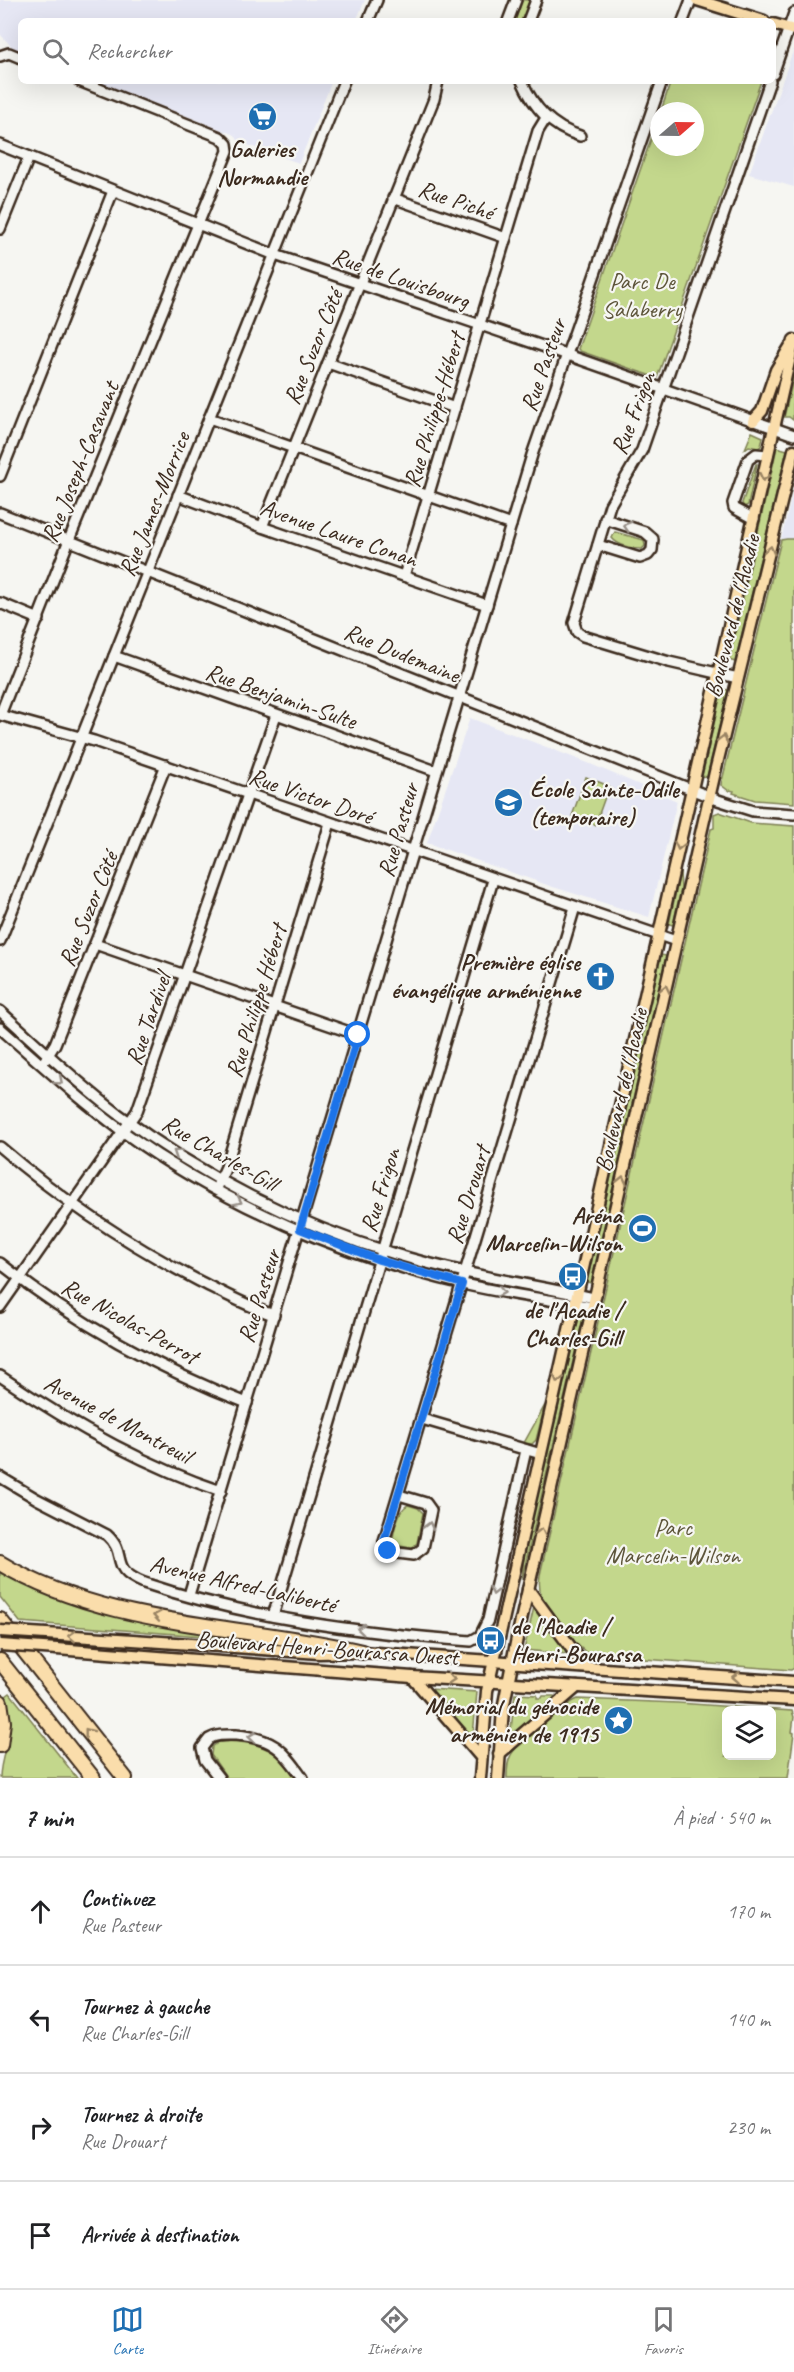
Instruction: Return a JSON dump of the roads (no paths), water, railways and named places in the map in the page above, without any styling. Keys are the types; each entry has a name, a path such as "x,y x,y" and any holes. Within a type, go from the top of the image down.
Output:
{"highway":[{"path":"0,1563 45,1586 90,1602 181,1620 319,1641 362,1652"},
{"path":"0,1620 124,1778"},
{"path":"0,1661 93,1778"},
{"path":"0,1701 3,1722 0,1745"}],"main road":[{"path":"697,0 754,18"},
{"path":"776,25 791,30"},
{"path":"753,421 762,411 776,370 794,341"},
{"name":"Boulevard de l'Acadie","path":"480,1778 480,1755 489,1681 794,341"},
{"name":"Boulevard de l'Acadie","path":"498,1778 508,1683 528,1589 676,941 794,450"},
{"path":"528,1589 585,1666"},
{"name":"Boulevard Henri-Bourassa Ouest","path":"0,1631 319,1653 362,1652 585,1666 794,1682"},
{"name":"Boulevard Henri-Bourassa Ouest","path":"0,1645 412,1677 794,1700"},
{"path":"412,1677 480,1755"},
{"path":"499,1754 577,1687"}],"street":[{"path":"369,18 377,0"},
{"path":"509,18 516,0"},
{"path":"529,18 536,0"},
{"path":"684,18 691,0"},
{"path":"776,67 791,30 794,13"},
{"path":"0,56 9,53 18,57"},
{"name":"Rue Joseph-Casavant","path":"0,716 228,146 225,140 85,84"},
{"name":"Rue James-Morrice","path":"0,941 343,84"},
{"name":"Rue Suzor Côté","path":"262,527 434,99 437,84"},
{"path":"524,84 534,104 546,118 557,126 580,136"},
{"name":"Rue Pasteur","path":"189,1596 532,455 661,84"},
{"name":"Rue Frigon","path":"738,678 649,656 583,636 577,632 575,620 611,501 640,457 769,84"},
{"name":"Rue Philippe-Hébert","path":"404,576 538,131 546,118"},
{"name":"Rue de Louisbourg","path":"0,145 275,255 794,435"},
{"path":"0,229 29,157"},
{"path":"0,476 113,191"},
{"name":"Rue Piché","path":"393,198 506,238"},
{"path":"328,363 455,408"},
{"path":"209,418 511,525"},
{"name":"Boulevard de l'Acadie","path":"754,519 734,508 733,503 748,460 756,454 768,455"},
{"name":"Avenue Laure Conan","path":"178,495 262,527 487,605"},
{"name":"Rue Dudemaine","path":"0,513 710,796 747,810 794,814"},
{"path":"598,545 640,558 648,555 652,550 652,539 647,532 605,519"},
{"path":"0,603 39,619"},
{"name":"Rue Benjamin-Sulte","path":"114,656 436,771"},
{"name":"Rue Tardivel","path":"0,1307 137,1111 276,715"},
{"name":"Rue Victor Doré","path":"0,716 27,721 166,765 412,852 676,941"},
{"name":"Rue Suzor Côté","path":"41,1065 55,1044 166,765"},
{"name":"Rue Philippe Hébert","path":"215,1188 226,1167 330,822"},
{"name":"Rue Frigon","path":"273,1616 494,880"},
{"name":"Rue Drouart","path":"399,1495 426,1503 432,1512 423,1548 414,1555 390,1552 384,1545 575,907"},
{"path":"95,944 358,1035"},
{"name":"Rue Charles-Gill","path":"0,1011 48,1056 130,1123 220,1179 301,1225 465,1274 594,1303"},
{"name":"Rue Charles-Gill","path":"0,1028 41,1065 124,1132 176,1167 215,1188 379,1260 462,1284 576,1299"},
{"path":"0,1147 73,1204 123,1238 182,1272 274,1315"},
{"name":"Rue Nicolas-Perrot","path":"0,1263 65,1309 142,1354 247,1403"},
{"name":"Avenue de Montreuil","path":"0,1376 104,1438 220,1491"},
{"path":"422,1419 541,1454"},
{"name":"Avenue Alfred-Laliberté","path":"0,1477 107,1536 113,1542 122,1570 129,1577 151,1586 273,1616 331,1626 474,1640 480,1636 488,1620 526,1450"},
{"path":"219,1778 205,1760 202,1749 209,1739 224,1735 253,1736 270,1742 285,1754 303,1778"}],"place":[{"name":"Galeries Normandie","path":"262,116"},
{"name":"École Sainte-Odile (temporaire)","path":"509,803"},
{"name":"Première église évangélique arménienne","path":"601,976"},
{"name":"Aréna Marcelin-Wilson","path":"643,1229"},
{"name":"de l'Acadie / Charles-Gill","path":"573,1277"},
{"name":"de l'Acadie / Henri-Bourassa","path":"490,1640"},
{"name":"Mémorial du génocide arménien de 1915","path":"619,1720"}],"park label":[{"name":"Parc De Salaberry","path":"642,295"},
{"name":"Parc Marcelin-Wilson","path":"673,1541"}]}
